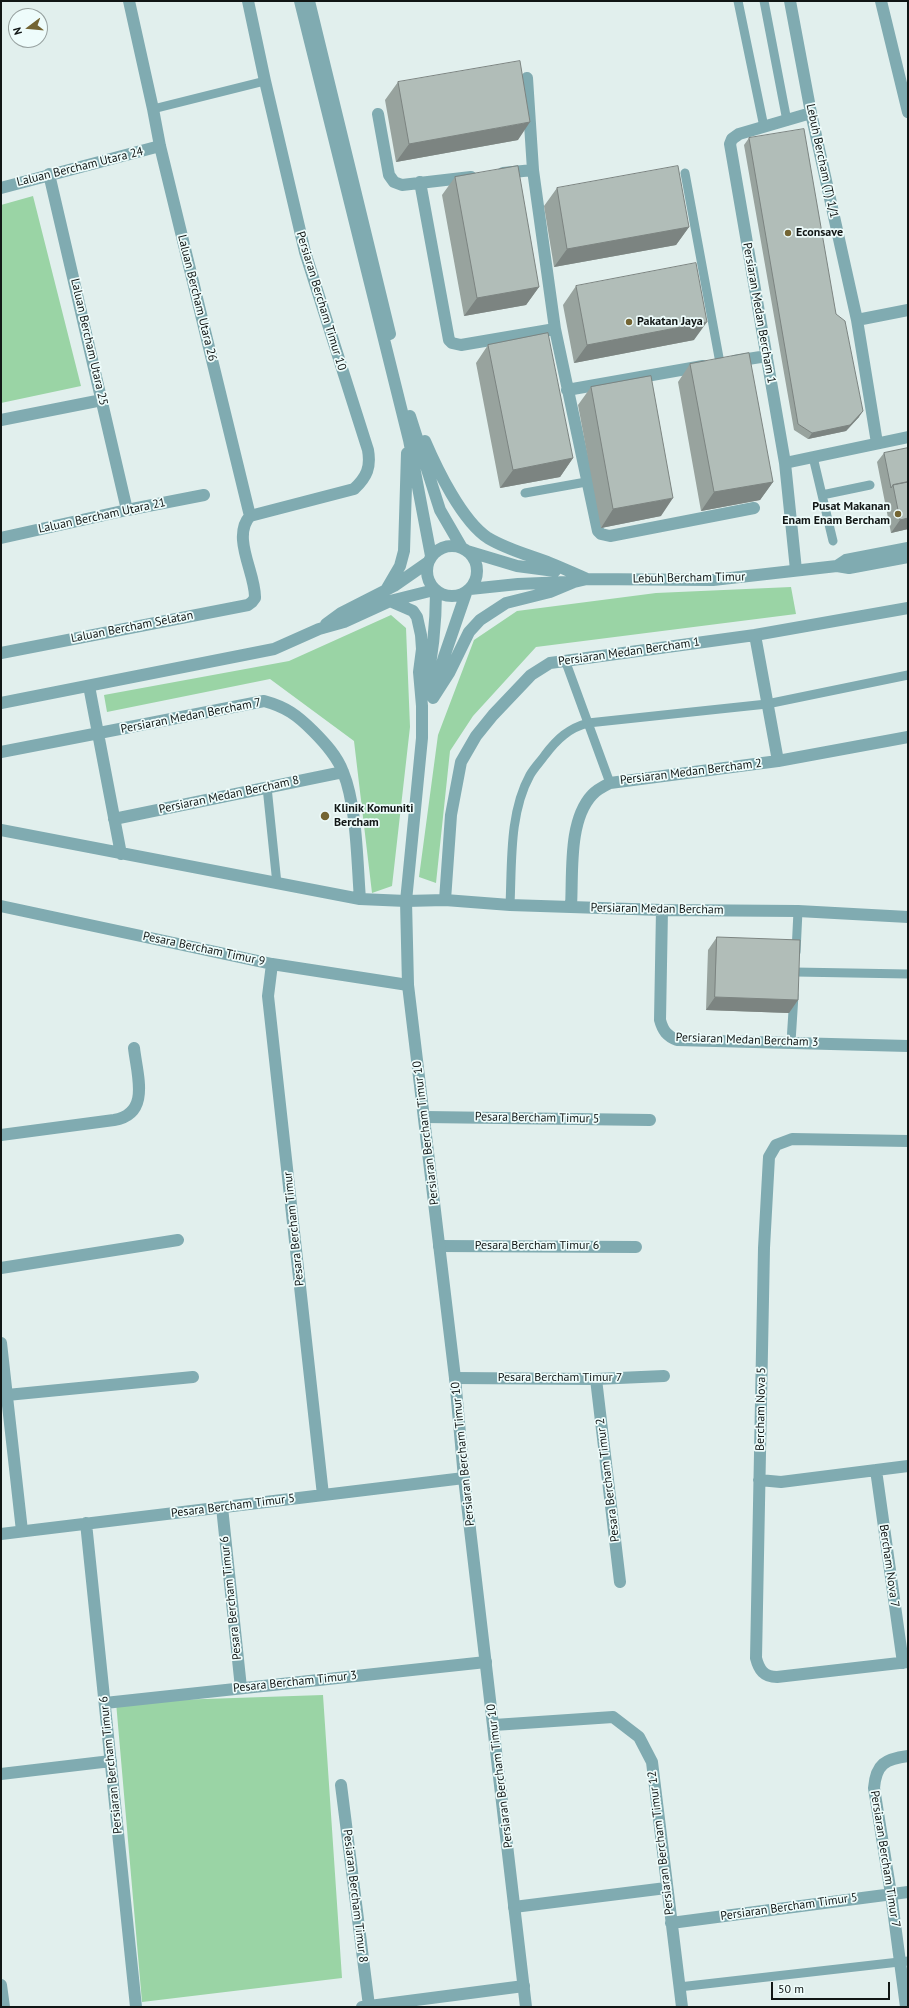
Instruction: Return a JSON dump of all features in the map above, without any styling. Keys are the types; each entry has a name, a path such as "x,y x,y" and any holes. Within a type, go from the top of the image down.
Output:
{"street":[{"name":"Laluan Bercham Utara 26","path":"129,1 160,146 250,516"},
{"name":"Persiaran Bercham Timur 10","path":"248,1 305,252 368,450 370,462 368,472 363,481 354,489 250,516"},
{"path":"300,1 409,440 429,560 426,573 428,582 435,591 436,627 433,655 422,706"},
{"path":"309,1 410,416 440,510 465,550 473,557 477,574 475,582 468,591 444,657 422,738"},
{"name":"Lebuh Bercham (T) 1/1","path":"790,1 811,113 857,320 877,442"},
{"path":"881,1 908,112"},
{"path":"527,78 532,170 555,329 596,527 601,534 605,536 754,508"},
{"name":"Persiaran Medan Bercham 1","path":"796,570 785,463 730,144 735,136 811,113"},
{"path":"378,114 391,179 398,184 532,170"},
{"name":"Laluan Bercham Utara 24","path":"1,188 49,174 160,146"},
{"name":"Laluan Bercham Utara 25","path":"49,174 127,510"},
{"path":"420,182 449,340 452,343 461,345 555,329"},
{"path":"857,320 908,310"},
{"path":"567,390 767,356"},
{"path":"1,420 102,400"},
{"path":"410,416 422,433 434,461 457,502 476,528 500,545 574,578"},
{"path":"785,463 877,442 908,437"},
{"path":"388,595 400,566 404,550 406,467 409,440"},
{"name":"Laluan Bercham Utara 21","path":"1,538 127,510 204,495"},
{"name":"Laluan Bercham Selatan","path":"1,653 252,602 255,593 243,535 245,522 250,516"},
{"path":"388,595 429,560 437,550 454,546 517,566 574,578"},
{"name":"Lebuh Bercham Timur","path":"837,566 846,560 908,548"},
{"name":"Lebuh Bercham Timur","path":"574,578 713,580 837,566 849,568 908,557"},
{"path":"1,703 274,649 319,629 341,613 388,595 435,591 451,597 468,591 574,578"},
{"path":"433,698 450,673 469,632 480,620 506,603 550,592 574,578"},
{"path":"388,595 413,611 420,624 422,649 419,672 422,706 422,738"},
{"name":"Persiaran Medan Bercham 1","path":"445,900 451,815 461,762 476,736 493,715 519,686 540,668 550,663 565,660 755,635 908,608"},
{"path":"755,635 778,761"},
{"path":"89,686 121,854"},
{"name":"Persiaran Medan Bercham 7","path":"1,752 264,701 281,706 297,715 327,744 343,772 351,798 360,899"},
{"name":"Persiaran Medan Bercham 2","path":"571,907 577,823 583,806 593,793 610,783 778,761 908,737"},
{"name":"Persiaran Bercham Timur 10","path":"422,738 406,901 408,986 425,1117 455,1378 464,1478 526,2007"},
{"name":"Persiaran Medan Bercham 8","path":"114,819 343,772"},
{"name":"Persiaran Medan Bercham","path":"1,830 360,899 406,901 445,900 510,905 662,910 798,911 908,917"},
{"name":"Pesara Bercham Timur 9","path":"1,906 272,964 408,986"},
{"name":"Persiaran Medan Bercham 3","path":"662,910 660,1020 662,1029 668,1037 677,1040 908,1046"},
{"name":"Pesara Bercham Timur","path":"272,964 268,996 323,1495"},
{"path":"1,1135 114,1120 130,1115 135,1110 139,1096 134,1048"},
{"name":"Pesara Bercham Timur 5","path":"425,1117 650,1120"},
{"name":"Bercham Nova 5","path":"905,1662 777,1677 763,1674 758,1667 756,1658 764,1248 769,1158 776,1145 792,1139 908,1141"},
{"path":"1,1268 178,1240"},
{"name":"Pesara Bercham Timur 6","path":"439,1246 636,1247"},
{"path":"1,1343 22,1531"},
{"name":"Pesara Bercham Timur 7","path":"455,1378 596,1379 664,1376"},
{"path":"7,1395 194,1377"},
{"name":"Pesara Bercham Timur 2","path":"596,1379 620,1582"},
{"path":"760,1480 782,1482 908,1466"},
{"name":"Bercham Nova 7","path":"876,1470 905,1662"},
{"name":"Pesara Bercham Timur 5","path":"1,1534 464,1478"},
{"name":"Pesara Bercham Timur 6","path":"222,1507 241,1688"},
{"name":"Persiaran Bercham Timur 6","path":"86,1523 136,2007"},
{"name":"Pesara Bercham Timur 3","path":"105,1703 486,1662"},
{"name":"Persiaran Bercham Timur 12","path":"494,1726 614,1717 639,1737 652,1762 666,1888 682,2007"},
{"name":"Persiaran Bercham Timur 7","path":"906,2007 904,1962 891,1894 874,1788 875,1775 880,1766 886,1761 908,1756"},
{"path":"1,1774 111,1761"},
{"name":"Pesiaran Bercham Timur 8","path":"341,1785 365,2006"},
{"path":"514,1907 666,1888"},
{"name":"Persiaran Bercham Timur 5","path":"671,1923 908,1892"},
{"path":"1,1986 4,2007"},
{"path":"365,2006 524,1986"}],"lane":[{"path":"738,1 764,127"},
{"path":"764,1 787,121"},
{"path":"153,109 265,81"},
{"path":"685,173 720,363"},
{"path":"813,457 833,541"},
{"path":"525,493 586,482"},
{"path":"822,495 870,484"},
{"path":"565,660 610,783"},
{"path":"510,905 517,807 530,775 564,734 575,727 588,723 767,704 908,675"},
{"path":"267,787 277,884"},
{"path":"791,1042 798,911"},
{"path":"795,980 908,974"},
{"path":"679,1987 904,1962"}],"green space":[{"path":"33,196 81,386 1,403 1,205"},
{"path":"791,587 796,614 536,647 473,716 450,751 436,883 419,877 438,735 474,640 517,611 656,593"},
{"path":"391,615 406,628 410,727 392,886 372,893 354,741 270,679 107,712 104,695 289,661"},
{"path":"323,1695 342,1978 142,2002 116,1702"}],"building":[{"path":"520,61 530,122 409,144 398,82"},
{"name":"Econsave","path":"804,129 836,314 845,321 863,411 850,425 812,433 798,424 749,138"},
{"path":"518,166 539,287 477,298 455,177"},
{"path":"678,166 689,227 567,249 557,188"},
{"name":"Pakatan Jaya","path":"696,263 707,322 587,345 576,286"},
{"path":"548,333 573,458 513,470 488,345"},
{"path":"749,353 773,482 714,492 690,364"},
{"path":"651,376 673,498 613,509 591,387"},
{"path":"908,448 908,482 893,485 891,488 884,453"},
{"path":"908,482 908,518 900,520 893,485"},
{"path":"717,937 800,940 798,1000 715,997"}],"place":[{"name":"Econsave","path":"788,233"},
{"name":"Pakatan Jaya","path":"629,322"},
{"name":"Pusat Makanan Enam Enam Bercham","path":"898,514"},
{"name":"Klinik Komuniti Bercham","path":"325,816"}]}
